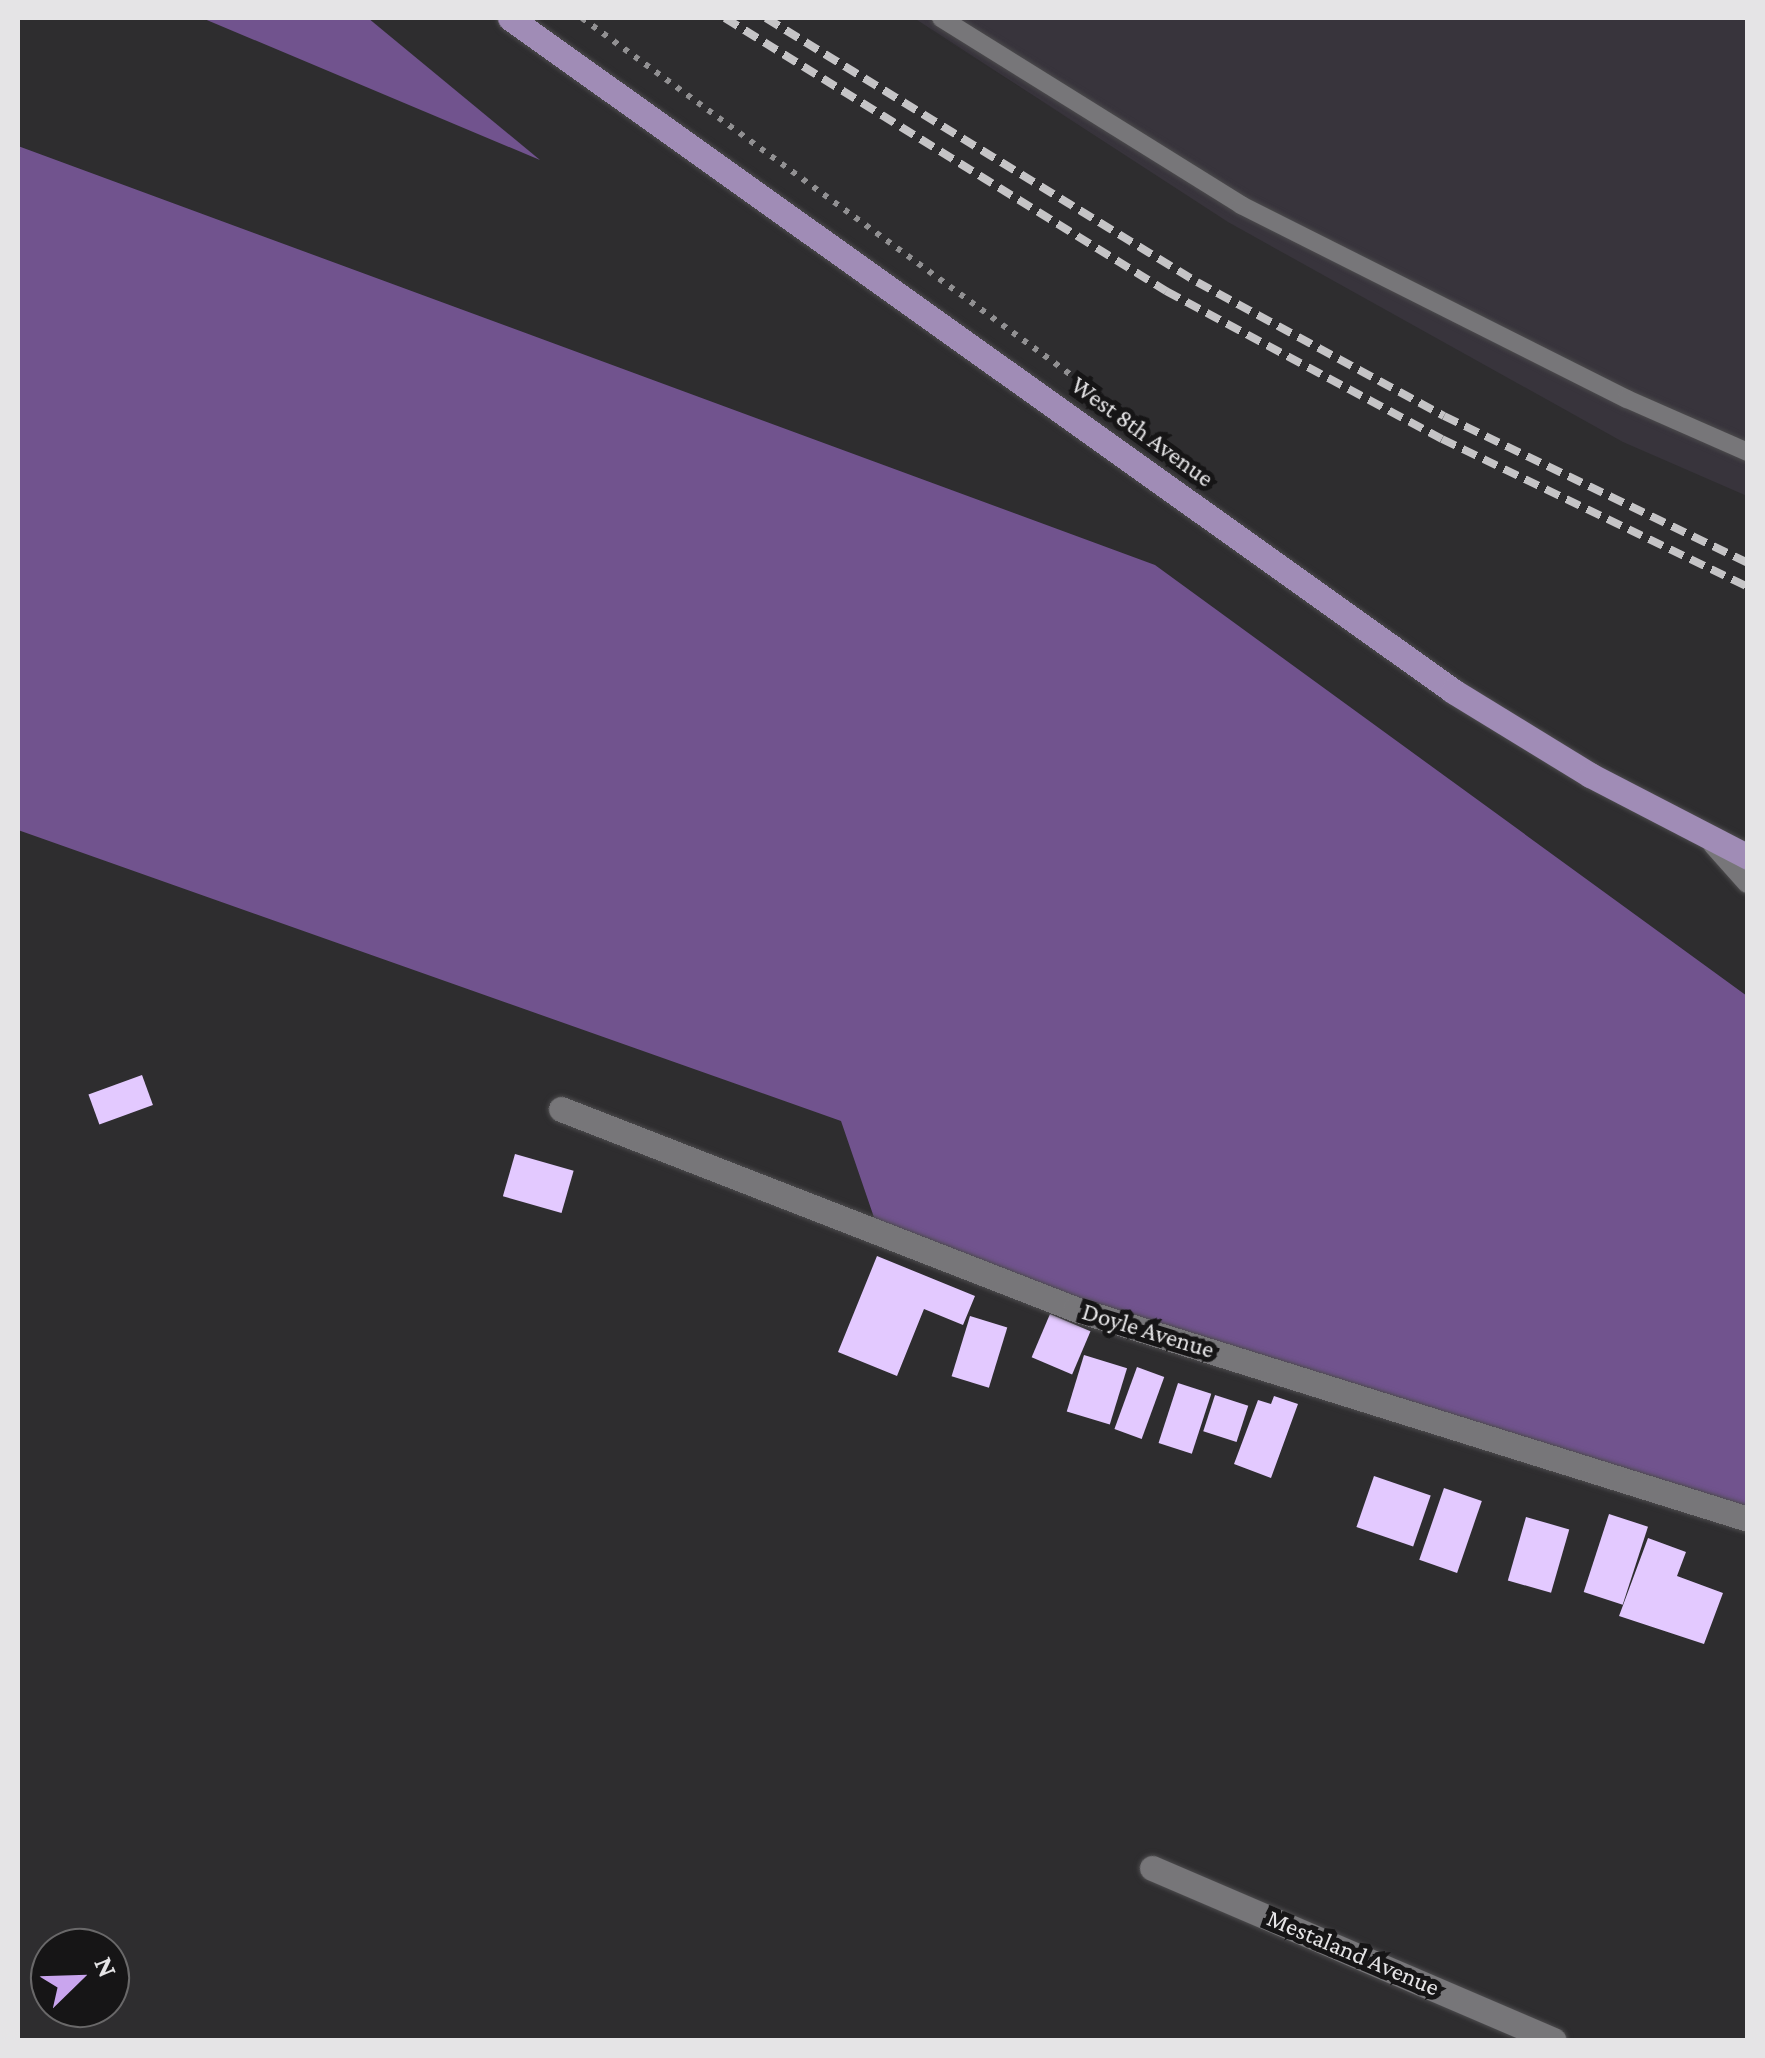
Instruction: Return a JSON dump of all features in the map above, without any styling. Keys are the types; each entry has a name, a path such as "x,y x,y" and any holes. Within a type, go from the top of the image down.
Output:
{"main road":[{"name":"West 8th Avenue","path":"510,18 1453,691 1715,843"},
{"path":"1715,843 1748,857"}],"street":[{"name":"West 8th Avenue","path":"1715,843 1748,880"},
{"name":"Doyle Avenue","path":"561,1108 1075,1309 1748,1520"},
{"name":"Mestaland Avenue","path":"1152,1868 1554,2040"}],"lane":[{"path":"941,18 1241,205 1627,400 1748,452"}],"path":[{"path":"582,18 1139,425"}],"shaded area":[{"path":"202,18 368,18 540,160"},
{"path":"914,18 1747,18 1747,496 1623,442 1228,222"},
{"path":"18,146 1155,565 1747,996 1747,1526 879,1232 841,1121 18,830"}],"building":[{"path":"142,1075 153,1105 99,1125 88,1094"},
{"path":"515,1154 574,1171 562,1213 503,1196"},
{"path":"877,1256 975,1296 963,1325 924,1309 897,1376 838,1352"},
{"path":"1050,1314 1091,1331 1072,1374 1032,1357"},
{"path":"970,1316 1007,1327 989,1388 952,1376"},
{"path":"1084,1355 1127,1368 1110,1425 1067,1411"},
{"path":"1137,1367 1164,1377 1142,1439 1114,1429"},
{"path":"1178,1383 1211,1394 1192,1454 1159,1443"},
{"path":"1215,1395 1248,1406 1237,1442 1203,1431"},
{"path":"1274,1396 1298,1404 1271,1478 1234,1464 1258,1400 1271,1404"},
{"path":"1374,1476 1431,1496 1413,1547 1356,1527"},
{"path":"1444,1488 1482,1501 1457,1573 1419,1560"},
{"path":"1609,1514 1648,1527 1623,1605 1584,1592"},
{"path":"1526,1517 1569,1529 1551,1593 1508,1580"},
{"path":"1648,1538 1686,1552 1677,1576 1723,1593 1704,1644 1619,1616"}],"railway":[{"path":"725,18 1166,291 1442,439 1748,587"},
{"path":"766,18 1197,282 1444,416 1748,563"}]}
